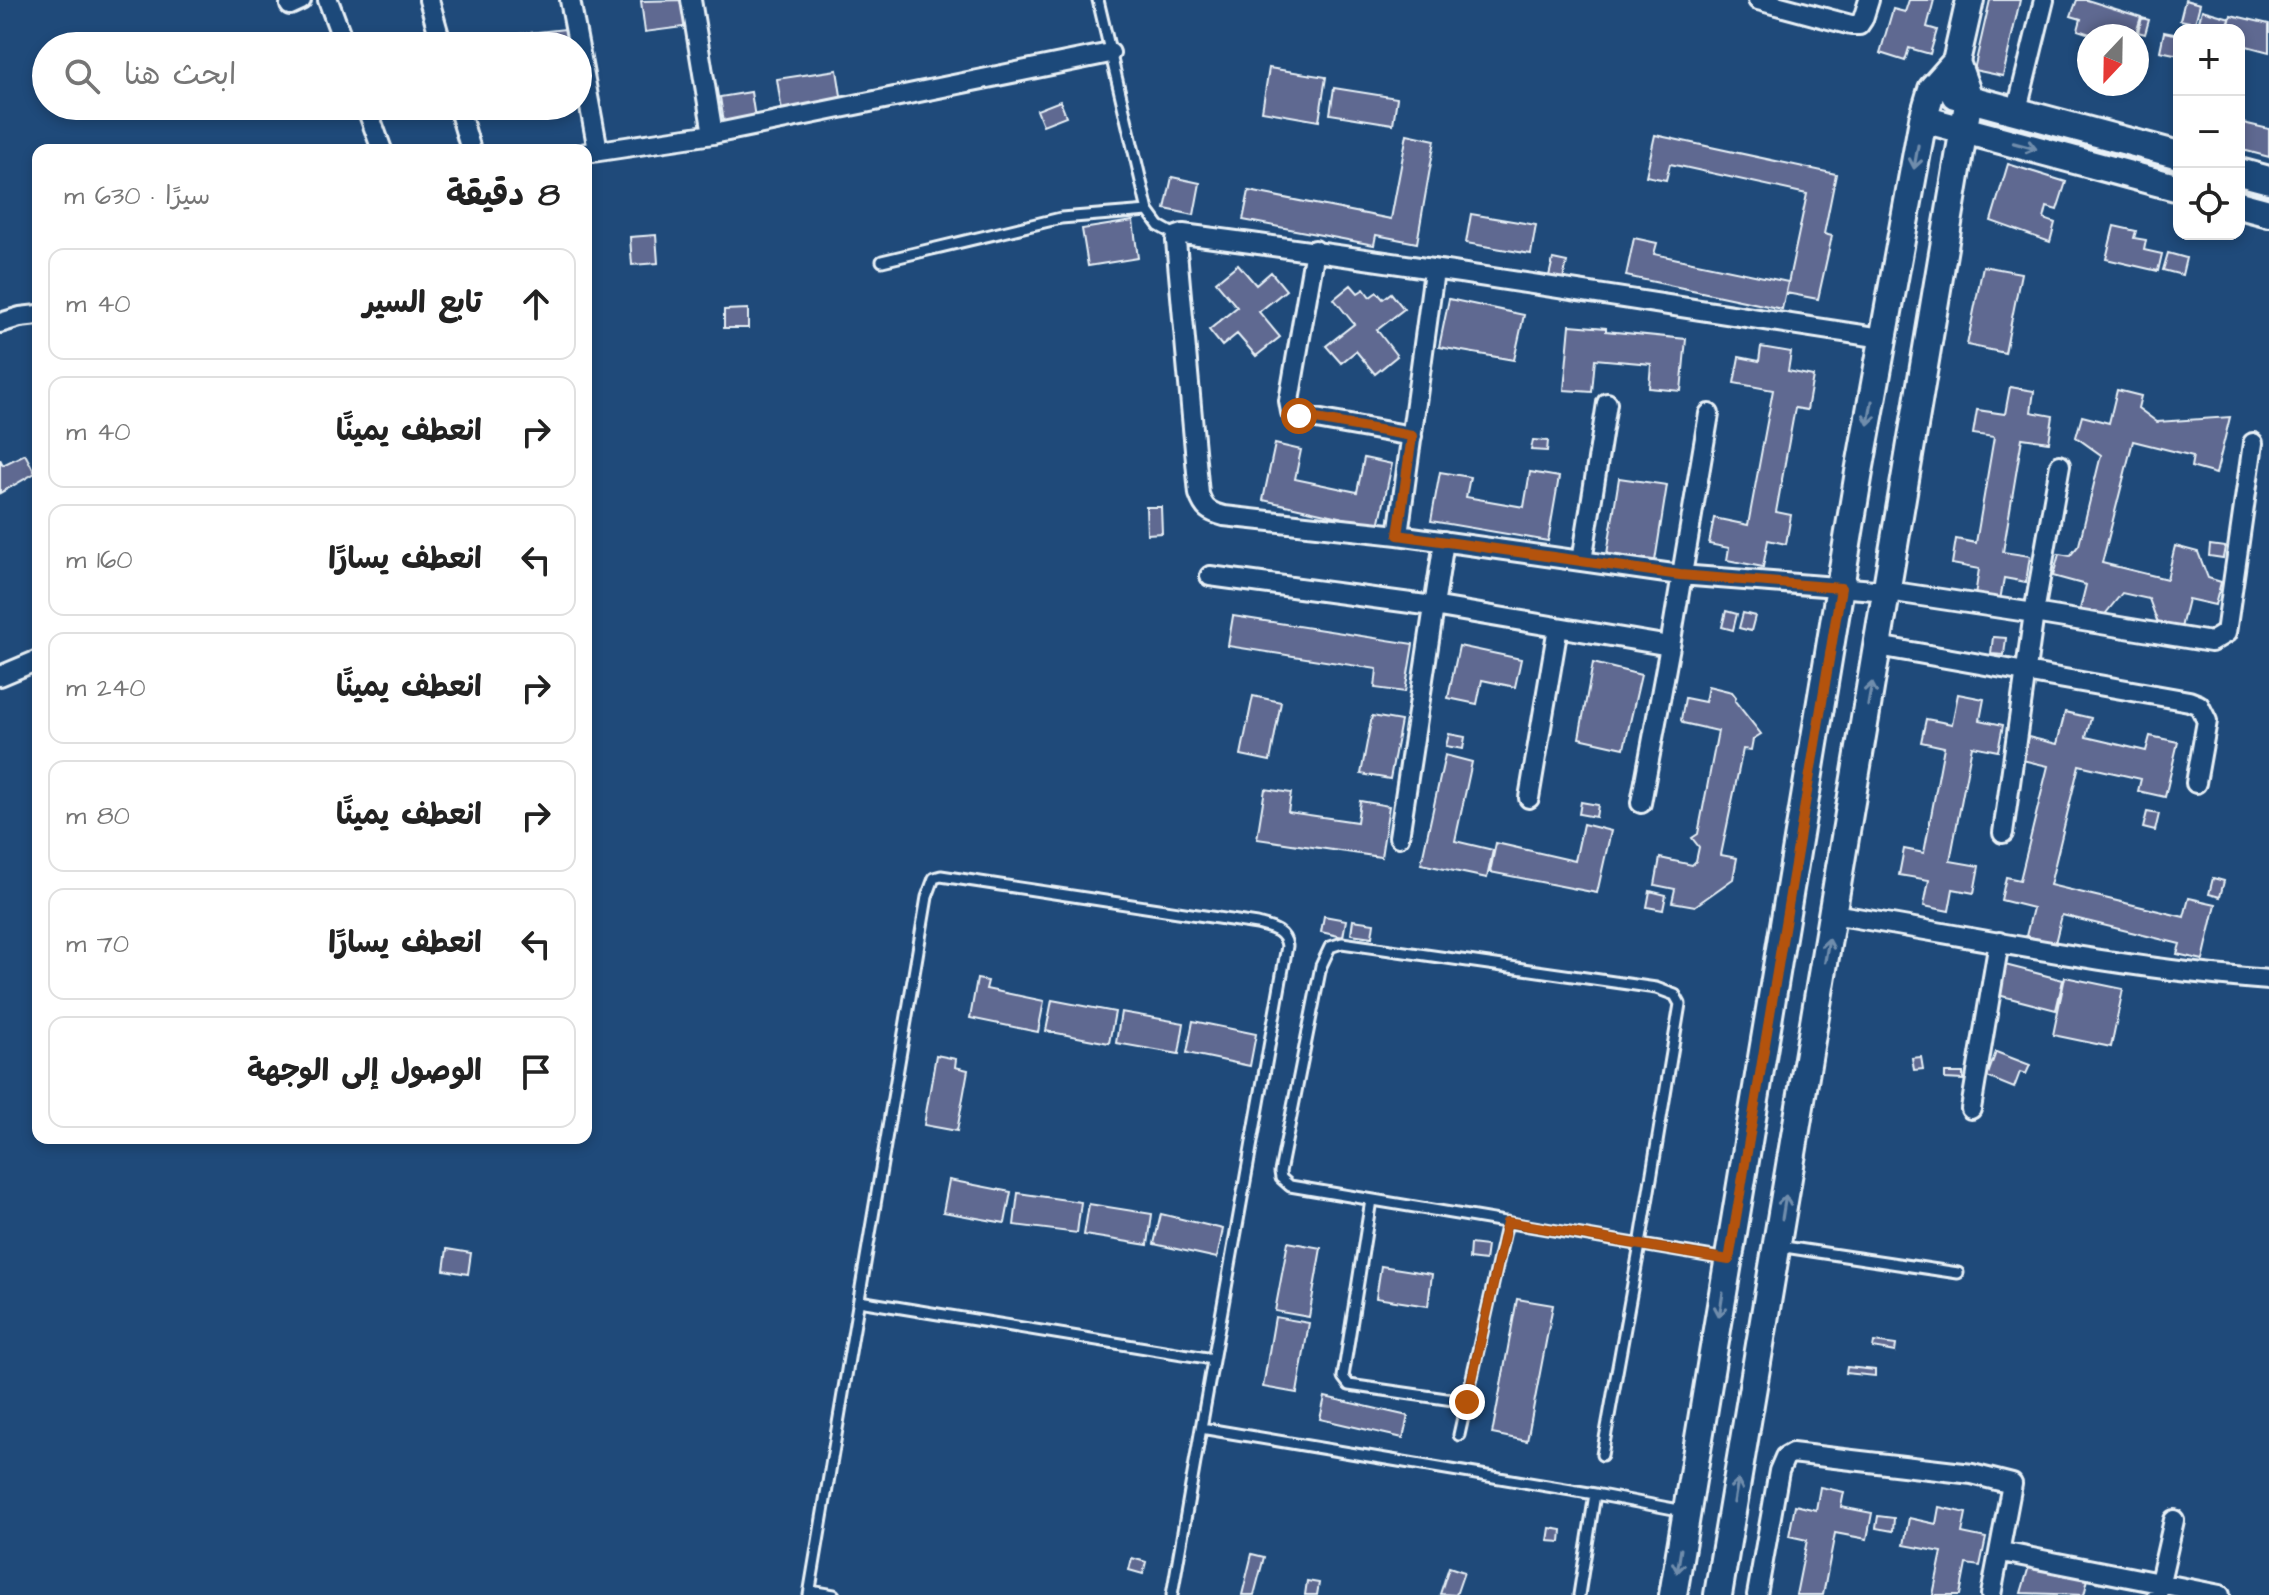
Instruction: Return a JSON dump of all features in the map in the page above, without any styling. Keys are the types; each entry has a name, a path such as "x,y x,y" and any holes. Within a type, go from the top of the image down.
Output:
{"street":[{"path":"328,0 340,32"},
{"path":"429,0 438,32"},
{"path":"570,0 575,32"},
{"path":"691,0 713,134"},
{"path":"1758,0 1859,25 1869,0"},
{"path":"1673,1595 1883,338 1923,119 1932,89 1956,62 1970,0"},
{"path":"2017,110 2044,0"},
{"path":"592,152 713,134 1110,53"},
{"path":"1718,1595 1969,98 1956,62"},
{"path":"1932,89 2173,153"},
{"path":"1923,119 2173,186"},
{"path":"371,120 380,144"},
{"path":"462,120 469,144"},
{"path":"587,120 591,144"},
{"path":"2245,174 2269,180"},
{"path":"2245,207 2269,213"},
{"path":"1883,338 1434,271 1315,250 1183,234 1177,236 1175,248 1199,494 1209,512 1224,516 1398,535 1680,575 1888,591 2211,642 2226,633 2253,443"},
{"path":"1315,250 1289,401 1291,412 1412,436"},
{"path":"1398,535 1434,271"},
{"path":"0,323 32,316"},
{"path":"1582,561 1607,403"},
{"path":"1641,803 1709,414"},
{"path":"2003,833 2034,613 2060,465"},
{"path":"1399,837 1444,541"},
{"path":"1210,576 1433,606 1670,646"},
{"path":"1529,798 1558,627"},
{"path":"1878,646 2199,705 2207,721 2196,783"},
{"path":"0,676 32,663"},
{"path":"1833,914 2201,975 2269,980"},
{"path":"1971,1109 1999,942"},
{"path":"1756,1096 1800,1104"},
{"path":"1757,1595 1779,1471 1785,1457 1792,1453 1972,1474 2012,1484 1991,1595"},
{"path":"2158,1588 2174,1520"},
{"path":"2007,1553 2158,1588 2220,1595"}],"lane":[{"path":"1098,0 1148,211 1159,226 1177,236"},
{"path":"882,261 1061,218 1148,211"},
{"path":"834,1595 810,1593 927,897 934,878 941,876 1257,924 1280,932 1286,938 1172,1595"},
{"path":"1602,1455 1640,1245 1680,1004 1675,995 1656,988 1342,943 1330,947 1321,966 1280,1172 1281,1178 1290,1186 1507,1222 1640,1245 1729,1260"},
{"path":"1371,1200 1343,1377 1349,1385 1369,1390 1467,1402"},
{"path":"1459,1435 1507,1222"},
{"path":"1778,1246 1958,1273"},
{"path":"859,1301 1213,1359"},
{"path":"1201,1428 1687,1512"},
{"path":"1579,1595 1595,1494"}],"building":[{"path":"687,0 691,26 645,32 641,1"},
{"path":"1909,0 1934,0 1927,27 1937,30 1930,54 1909,48 1905,61 1880,53 1893,9 1905,12"},
{"path":"1990,0 2020,0 2003,76 1974,70"},
{"path":"2077,0 2087,0 2141,17 2139,24 2080,24 2081,19 2071,16"},
{"path":"2185,0 2200,4 2195,23 2180,20"},
{"path":"2202,10 2230,18 2228,24 2198,24"},
{"path":"2231,15 2269,24 2269,52 2245,46 2245,24 2229,24"},
{"path":"565,29 566,32 538,32"},
{"path":"2164,32 2173,34 2173,54 2160,51"},
{"path":"1269,68 1326,77 1319,121 1262,111"},
{"path":"837,70 842,102 782,112 777,79"},
{"path":"1334,88 1397,98 1393,124 1330,114"},
{"path":"751,92 755,118 724,123 720,97"},
{"path":"1060,101 1066,116 1043,125 1037,110"},
{"path":"2245,123 2269,129 2269,157 2245,151"},
{"path":"1407,134 1435,140 1417,243 1376,235 1374,245 1243,220 1249,191 1391,219"},
{"path":"1655,135 1836,174 1824,234 1832,236 1818,299 1786,293 1807,194 1670,164 1666,180 1646,176"},
{"path":"2008,164 2066,182 2057,210 2047,207 2044,219 2055,223 2050,242 1991,221"},
{"path":"1172,177 1200,183 1194,215 1165,209"},
{"path":"1471,214 1536,225 1531,254 1466,243"},
{"path":"1133,221 1138,258 1088,266 1082,229"},
{"path":"2114,226 2136,231 2134,238 2146,240 2144,250 2162,254 2158,271 2106,259"},
{"path":"656,235 658,263 632,265 630,237"},
{"path":"1634,238 1657,243 1654,254 1788,282 1782,309 1626,276"},
{"path":"2168,253 2186,258 2182,275 2163,270"},
{"path":"1553,259 1567,262 1563,279 1549,276"},
{"path":"1238,264 1256,285 1271,272 1286,290 1259,312 1280,337 1256,356 1237,334 1222,346 1209,330 1237,307 1216,282"},
{"path":"1983,266 2021,273 2005,353 1967,345"},
{"path":"1351,285 1358,293 1364,289 1370,297 1377,292 1383,299 1391,293 1404,309 1377,330 1397,356 1375,374 1356,351 1341,363 1326,346 1354,324 1334,299"},
{"path":"1449,299 1524,315 1514,360 1439,347"},
{"path":"748,309 748,328 724,328 724,310"},
{"path":"1570,325 1686,339 1681,391 1649,388 1651,364 1595,359 1592,392 1564,390"},
{"path":"1761,347 1791,352 1788,371 1813,376 1807,410 1795,408 1776,512 1791,515 1786,544 1768,540 1763,567 1727,560 1729,548 1709,544 1714,518 1748,525 1773,390 1734,383 1739,357 1759,361"},
{"path":"2010,387 2034,391 2031,412 2053,416 2049,442 2022,438 2003,552 2030,556 2026,582 2004,578 2000,600 1975,596 1979,569 1952,564 1956,539 1976,543 1994,437 1973,434 1977,410 2005,414"},
{"path":"2117,390 2141,396 2138,408 2157,422 2230,417 2216,474 2191,467 2193,456 2133,441 2102,563 2167,579 2175,546 2198,552 2208,578 2221,582 2215,605 2188,599 2180,632 2159,626 2149,599 2122,593 2102,618 2079,613 2086,585 2053,576 2059,554 2070,556 2079,545 2101,455 2076,437 2082,416 2109,423"},
{"path":"1533,440 1548,441 1547,451 1531,450"},
{"path":"1275,444 1301,450 1295,479 1357,492 1364,458 1392,464 1379,526 1263,500"},
{"path":"25,454 32,475 0,493 0,459 3,465"},
{"path":"1440,472 1470,477 1466,497 1524,507 1530,472 1559,477 1548,541 1431,521"},
{"path":"1619,478 1667,485 1655,561 1607,554"},
{"path":"1146,507 1161,507 1162,533 1147,534"},
{"path":"2210,545 2225,547 2223,558 2209,556"},
{"path":"1726,611 1737,614 1733,630 1722,627"},
{"path":"1743,613 1755,616 1751,631 1739,628"},
{"path":"1233,616 1413,644 1405,692 1375,688 1377,669 1228,646"},
{"path":"1993,637 2006,638 2004,655 1991,654"},
{"path":"1459,646 1521,659 1515,687 1482,680 1477,704 1448,698"},
{"path":"1593,663 1641,675 1624,748 1579,738"},
{"path":"1708,686 1732,692 1735,701 1761,734 1753,739 1751,750 1743,749 1721,855 1737,858 1733,879 1695,906 1672,902 1675,889 1655,885 1660,858 1692,865 1696,861 1699,847 1692,838 1698,834 1718,731 1681,720 1685,698 1705,702"},
{"path":"1958,694 1984,699 1980,720 2003,725 1998,751 1972,746 1950,861 1979,866 1974,893 1953,889 1949,911 1924,906 1929,880 1899,875 1904,849 1924,853 1944,747 1921,742 1926,719 1952,724"},
{"path":"1253,696 1281,702 1270,761 1241,755"},
{"path":"2065,712 2091,718 2086,737 2146,751 2150,736 2178,742 2165,797 2138,791 2141,779 2079,765 2050,885 2184,917 2189,898 2216,904 2203,960 2177,954 2180,944 2062,915 2055,943 2026,936 2033,908 2001,900 2006,877 2020,880 2048,766 2022,760 2028,737 2057,744"},
{"path":"1372,716 1401,721 1390,779 1361,774"},
{"path":"1449,734 1465,737 1463,749 1446,746"},
{"path":"1445,755 1472,762 1455,841 1493,850 1487,878 1421,864"},
{"path":"1265,789 1291,793 1288,812 1357,822 1360,801 1389,806 1381,857 1257,839"},
{"path":"1581,802 1598,805 1596,817 1579,814"},
{"path":"2147,812 2159,814 2155,831 2143,828"},
{"path":"1583,824 1611,831 1597,893 1490,872 1496,843 1575,861"},
{"path":"2213,878 2224,881 2220,897 2209,894"},
{"path":"1650,891 1666,895 1663,910 1647,907"},
{"path":"1324,916 1346,920 1343,937 1321,932"},
{"path":"1353,920 1374,923 1372,937 1351,934"},
{"path":"2005,965 2063,980 2056,1010 1998,995"},
{"path":"2065,977 2123,989 2111,1047 2053,1035"},
{"path":"977,979 988,981 986,989 1044,1001 1038,1032 970,1018"},
{"path":"1052,1000 1115,1012 1109,1043 1046,1031"},
{"path":"1121,1012 1184,1023 1179,1054 1116,1043"},
{"path":"1193,1021 1256,1034 1250,1066 1187,1053"},
{"path":"1996,1052 2030,1065 2026,1074 2020,1072 2014,1088 1987,1077"},
{"path":"936,1055 956,1059 955,1067 968,1070 957,1131 924,1125"},
{"path":"1921,1057 1923,1069 1914,1070 1912,1058"},
{"path":"1945,1073 1963,1073 1963,1080 1945,1079"},
{"path":"949,1180 1011,1192 1005,1223 943,1212"},
{"path":"1018,1193 1081,1202 1077,1233 1014,1225"},
{"path":"1089,1204 1152,1214 1148,1245 1084,1235"},
{"path":"1161,1214 1223,1229 1217,1258 1154,1244"},
{"path":"1288,1242 1321,1248 1309,1317 1275,1311"},
{"path":"1470,1244 1487,1246 1485,1261 1469,1259"},
{"path":"447,1249 471,1253 468,1274 444,1270"},
{"path":"1381,1266 1432,1274 1428,1306 1376,1298"},
{"path":"1517,1299 1553,1305 1527,1441 1492,1434"},
{"path":"1275,1317 1309,1323 1297,1393 1263,1387"},
{"path":"1874,1342 1896,1345 1895,1352 1873,1348"},
{"path":"1847,1367 1875,1370 1875,1376 1846,1373"},
{"path":"1325,1397 1408,1416 1403,1438 1320,1419"},
{"path":"1820,1487 1844,1492 1841,1507 1872,1513 1867,1539 1835,1533 1823,1595 1796,1595 1807,1540 1789,1536 1795,1505 1816,1510"},
{"path":"1939,1507 1966,1513 1962,1533 1986,1538 1980,1566 1966,1564 1960,1595 1933,1595 1942,1552 1904,1545 1909,1518 1936,1524"},
{"path":"1878,1516 1894,1518 1893,1531 1876,1528"},
{"path":"1550,1528 1562,1530 1561,1542 1548,1541"},
{"path":"1252,1554 1264,1557 1254,1595 1242,1595"},
{"path":"1132,1558 1146,1562 1143,1574 1129,1570"},
{"path":"2030,1563 2088,1579 2084,1595 2021,1593"},
{"path":"1449,1567 1464,1572 1456,1595 1440,1594"},
{"path":"1307,1581 1319,1583 1317,1595 1305,1595"}],"route":[{"path":"1299,416 1412,436 1398,535 1680,575 1841,588 1729,1260 1507,1222 1467,1402"}]}
